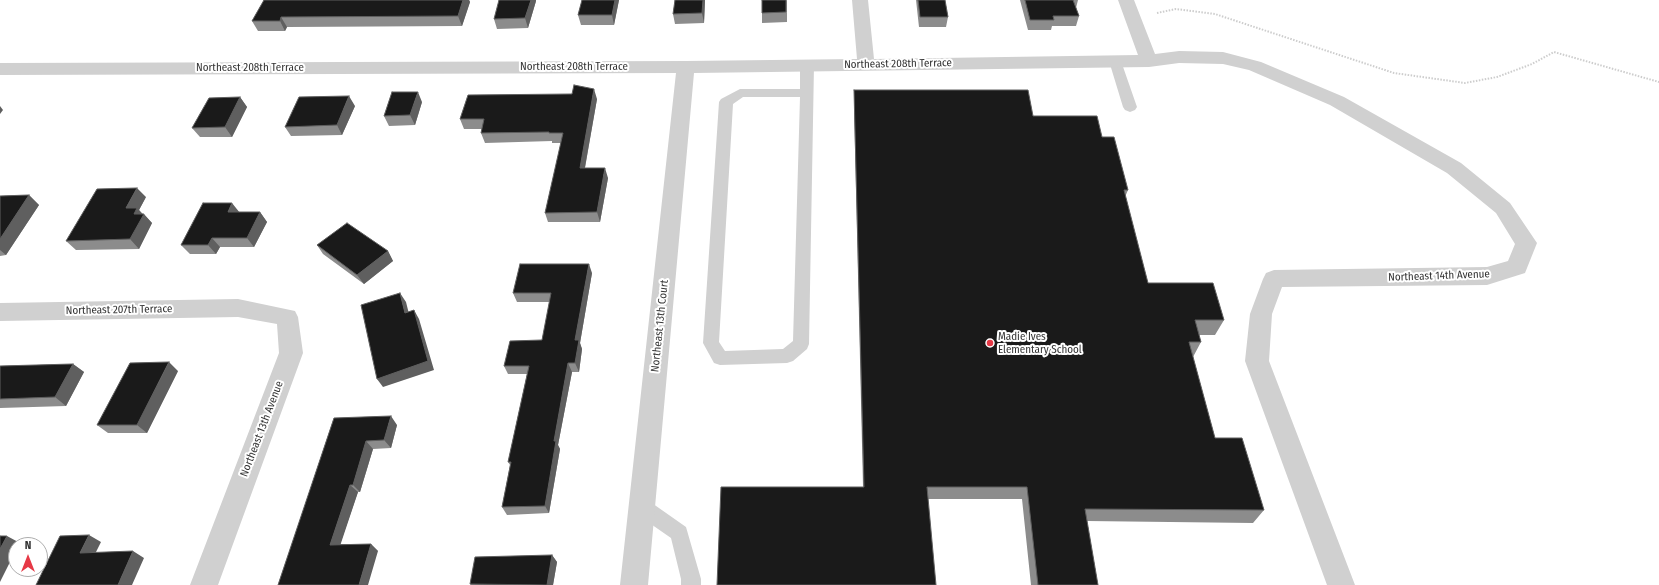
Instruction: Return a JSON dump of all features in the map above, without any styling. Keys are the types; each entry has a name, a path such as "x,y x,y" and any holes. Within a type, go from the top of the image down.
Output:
{"street":[{"path":"860,0 866,65"},
{"path":"1126,0 1148,61"},
{"name":"Northeast 14th Avenue","path":"1148,61 1179,57 1223,58 1255,66 1337,102 1454,168 1503,208 1526,243 1517,267 1487,276 1274,279 1262,314 1257,361 1341,585"},
{"name":"Northeast 208th Terrace","path":"0,69 686,67 1148,61"},
{"name":"Northeast 13th Court","path":"634,585 686,67"},
{"name":"Northeast 207th Terrace","path":"0,312 238,308"},
{"name":"Northeast 13th Avenue","path":"204,585 291,353 286,317 238,308"}],"lane":[{"path":"1115,61 1130,107"},
{"path":"807,66 807,93 801,344 787,356 720,358 710,343 726,102 740,93 807,93"},
{"path":"642,507 679,533 691,578 691,585"}],"path":[{"path":"1133,20 1176,8 1215,14 1394,73 1465,83 1497,78 1532,64 1554,52 1659,82"}],"building":[{"path":"264,0 463,0 458,16 281,17 280,21 252,21"},
{"path":"499,0 531,0 525,18 494,19"},
{"path":"582,0 615,0 612,15 578,15"},
{"path":"675,0 703,0 702,13 673,14"},
{"path":"762,0 786,0 786,12 762,13"},
{"path":"918,0 945,0 948,17 920,17"},
{"path":"1025,0 1073,0 1079,16 1053,16 1054,20 1030,20"},
{"path":"574,85 594,89 580,168 605,168 597,212 545,213 563,133 481,133 484,119 460,119 468,95 572,94"},
{"path":"854,90 1028,90 1033,116 1097,116 1102,137 1114,137 1128,190 1124,190 1148,283 1213,283 1224,320 1195,320 1201,342 1189,342 1215,438 1242,438 1264,510 1085,509 1098,585 1038,585 1027,487 927,487 936,585 717,585 721,487 864,487"},
{"path":"392,92 418,92 410,115 384,116"},
{"path":"349,96 337,125 285,127 299,97"},
{"path":"240,97 225,127 192,128 209,98"},
{"path":"137,188 126,208 137,208 134,214 144,214 130,239 66,241 97,189"},
{"path":"29,195 0,239 0,196"},
{"path":"203,203 232,203 228,212 260,212 247,238 212,238 208,245 181,245"},
{"path":"347,223 388,251 357,275 317,245"},
{"path":"520,264 589,264 575,340 579,340 575,363 568,363 554,441 556,441 545,506 502,507 511,462 508,462 529,366 504,366 510,341 542,340 551,293 513,293"},
{"path":"400,293 405,313 414,310 428,361 377,379 361,305"},
{"path":"169,362 137,425 97,425 130,363"},
{"path":"73,364 55,397 0,399 0,366"},
{"path":"391,416 384,440 366,441 353,485 350,485 330,545 371,544 359,585 278,585 334,418"},
{"path":"89,535 80,553 133,551 118,585 36,585 40,577 48,577 48,560 60,536"},
{"path":"0,536 7,536 0,549"},
{"path":"552,555 547,585 470,584 475,557"}],"place":[{"name":"Madie Ives Elementary School","path":"990,343"}]}
